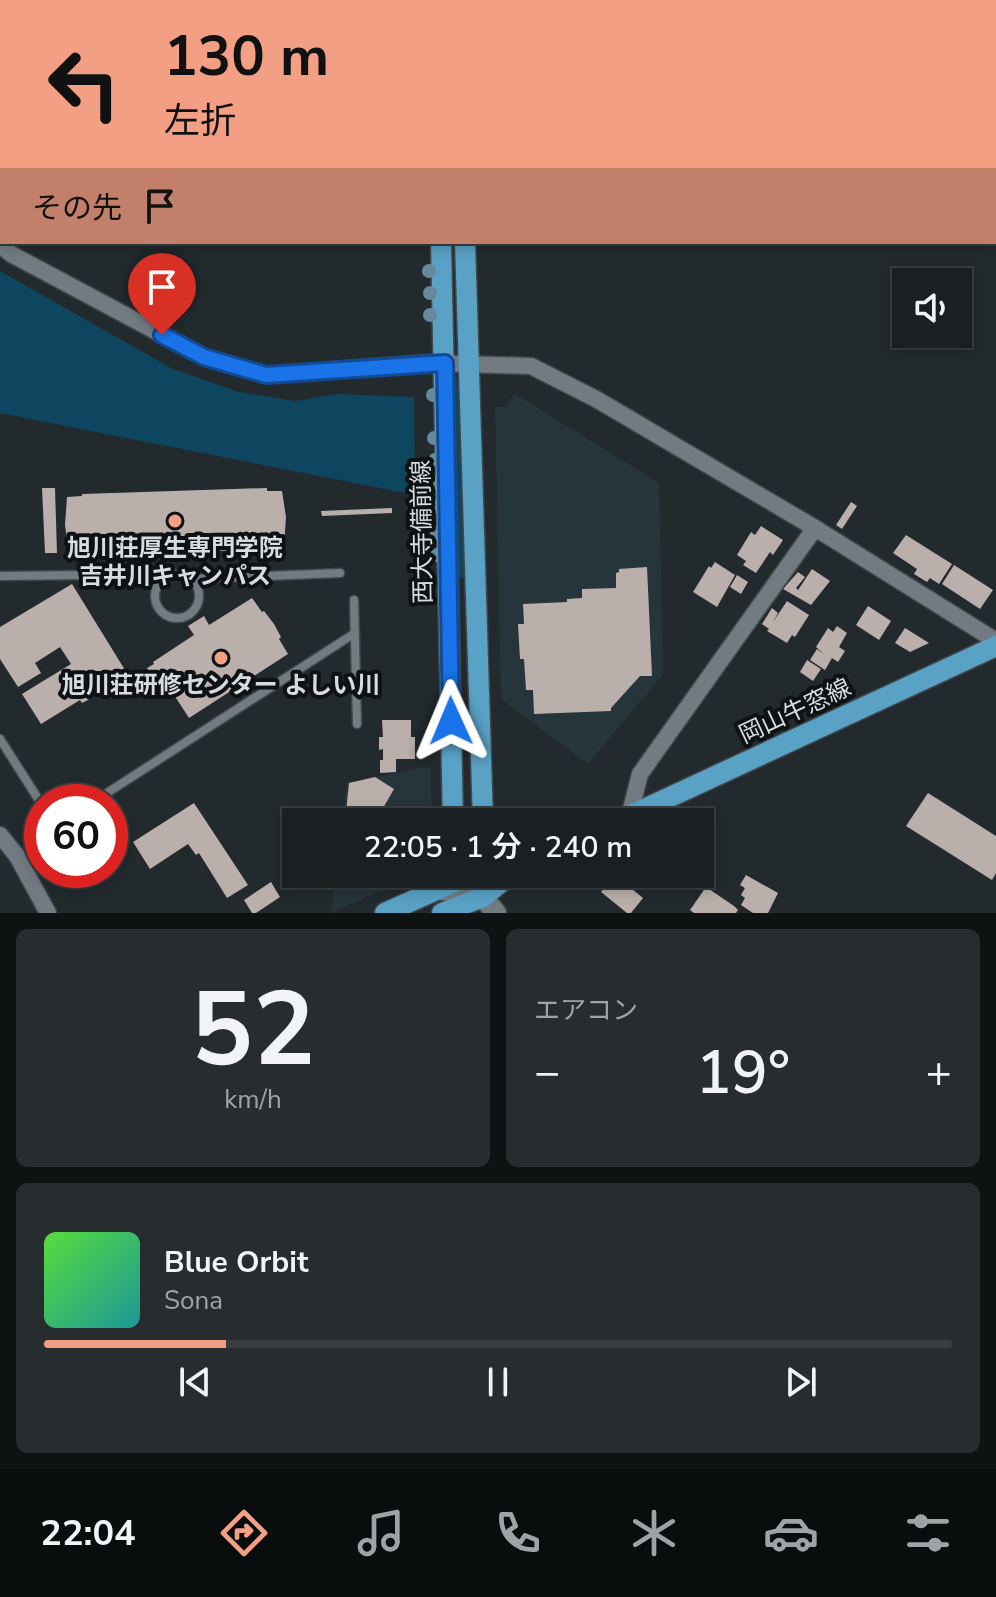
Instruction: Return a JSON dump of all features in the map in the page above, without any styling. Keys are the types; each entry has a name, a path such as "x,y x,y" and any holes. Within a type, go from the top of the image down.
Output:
{"main road":[{"name":"西大寺備前線","path":"441,244 453,808"},
{"name":"西大寺備前線","path":"465,244 483,808"},
{"name":"岡山牛窓線","path":"645,808 996,643"},
{"path":"476,888 490,905"},
{"path":"442,913 490,905 502,888"},
{"path":"385,913 435,889"}],"street":[{"path":"0,245 11,254 204,357 266,375 445,363 531,366 596,399 815,528 996,643"},
{"path":"626,808 640,774 815,528"},
{"path":"0,835 17,856 48,913"},
{"path":"435,889 490,905"}],"lane":[{"path":"0,576 178,574 191,579 340,573"},
{"path":"170,574 158,583 154,597 159,610 172,619 187,617 197,606 199,591 191,579"},
{"path":"354,600 357,724"},
{"path":"121,784 355,633"},
{"path":"0,739 29,784"}],"shaded area":[{"path":"0,271 171,368 238,392 296,401 336,394 414,397 415,495 0,413"},
{"path":"457,377 461,382 464,579 457,576 453,383"},
{"path":"514,393 659,483 663,675 588,764 501,699 495,407 507,406"},
{"path":"431,766 432,808 344,808 347,783"},
{"path":"334,888 387,888 331,913"}],"building":[{"path":"42,488 55,488 57,553 45,553"},
{"name":"旭川荘厚生専門学院 吉井川キャンパス","path":"267,488 267,491 282,491 286,517 284,545 269,546 269,549 185,552 186,557 168,557 167,552 69,553 65,525 67,497"},
{"path":"851,502 857,506 842,529 836,525"},
{"path":"392,508 392,513 322,516 321,511"},
{"path":"761,526 783,540 773,555 770,552 756,573 743,565 746,561 737,555 751,532 755,535"},
{"path":"906,535 952,564 939,584 930,578 927,582 914,574 917,569 893,553"},
{"path":"715,562 735,575 717,607 693,592 709,566 711,568"},
{"path":"954,565 993,590 980,609 942,584"},
{"path":"647,567 652,676 640,676 611,711 534,714 533,690 526,690 524,659 520,659 518,624 524,624 523,604 567,602 567,599 582,598 582,589 616,588 619,569"},
{"path":"812,569 830,581 811,605 783,589 798,572 805,577 796,588 798,590"},
{"path":"737,575 748,582 741,594 730,587"},
{"path":"72,584 125,670 87,694 90,699 82,703 80,700 41,724 22,694 71,664 60,647 35,663 41,673 18,687 0,659 0,627"},
{"name":"旭川荘研修センター よしい川","path":"252,598 274,624 288,654 189,718 167,684 158,684 147,668 194,635 188,626 204,616 209,625"},
{"path":"787,601 809,615 795,637 792,635 787,643 767,631 769,629 762,624 772,608 778,613 773,622"},
{"path":"868,606 891,621 879,640 856,625"},
{"path":"837,626 847,633 839,647 845,651 838,662 832,658 825,670 810,660 817,649 825,655 816,647 828,628 833,632"},
{"path":"905,628 929,643 910,652 895,643"},
{"path":"807,660 821,669 813,681 800,672"},
{"path":"382,720 411,720 415,759 396,759 396,772 380,773 380,760 383,760 383,749 379,750 379,737 383,737"},
{"path":"375,777 394,789 383,808 346,808 349,783"},
{"path":"928,793 996,836 996,873 992,880 906,826"},
{"path":"194,803 248,885 227,898 199,853 196,855 188,844 150,869 133,842"},
{"path":"746,875 778,893 768,913 753,913 741,905 745,888 740,885"},
{"path":"271,882 280,897 252,913 244,900"},
{"path":"604,888 631,888 643,898 631,913 627,913 601,892"},
{"path":"707,888 738,910 736,913 694,913 690,910"}],"place":[{"name":"旭川荘厚生専門学院 吉井川キャンパス","path":"175,521"},
{"name":"旭川荘研修センター よしい川","path":"221,658"}],"route":[{"path":"162,335 204,357 266,375 445,363 451,721"}]}
